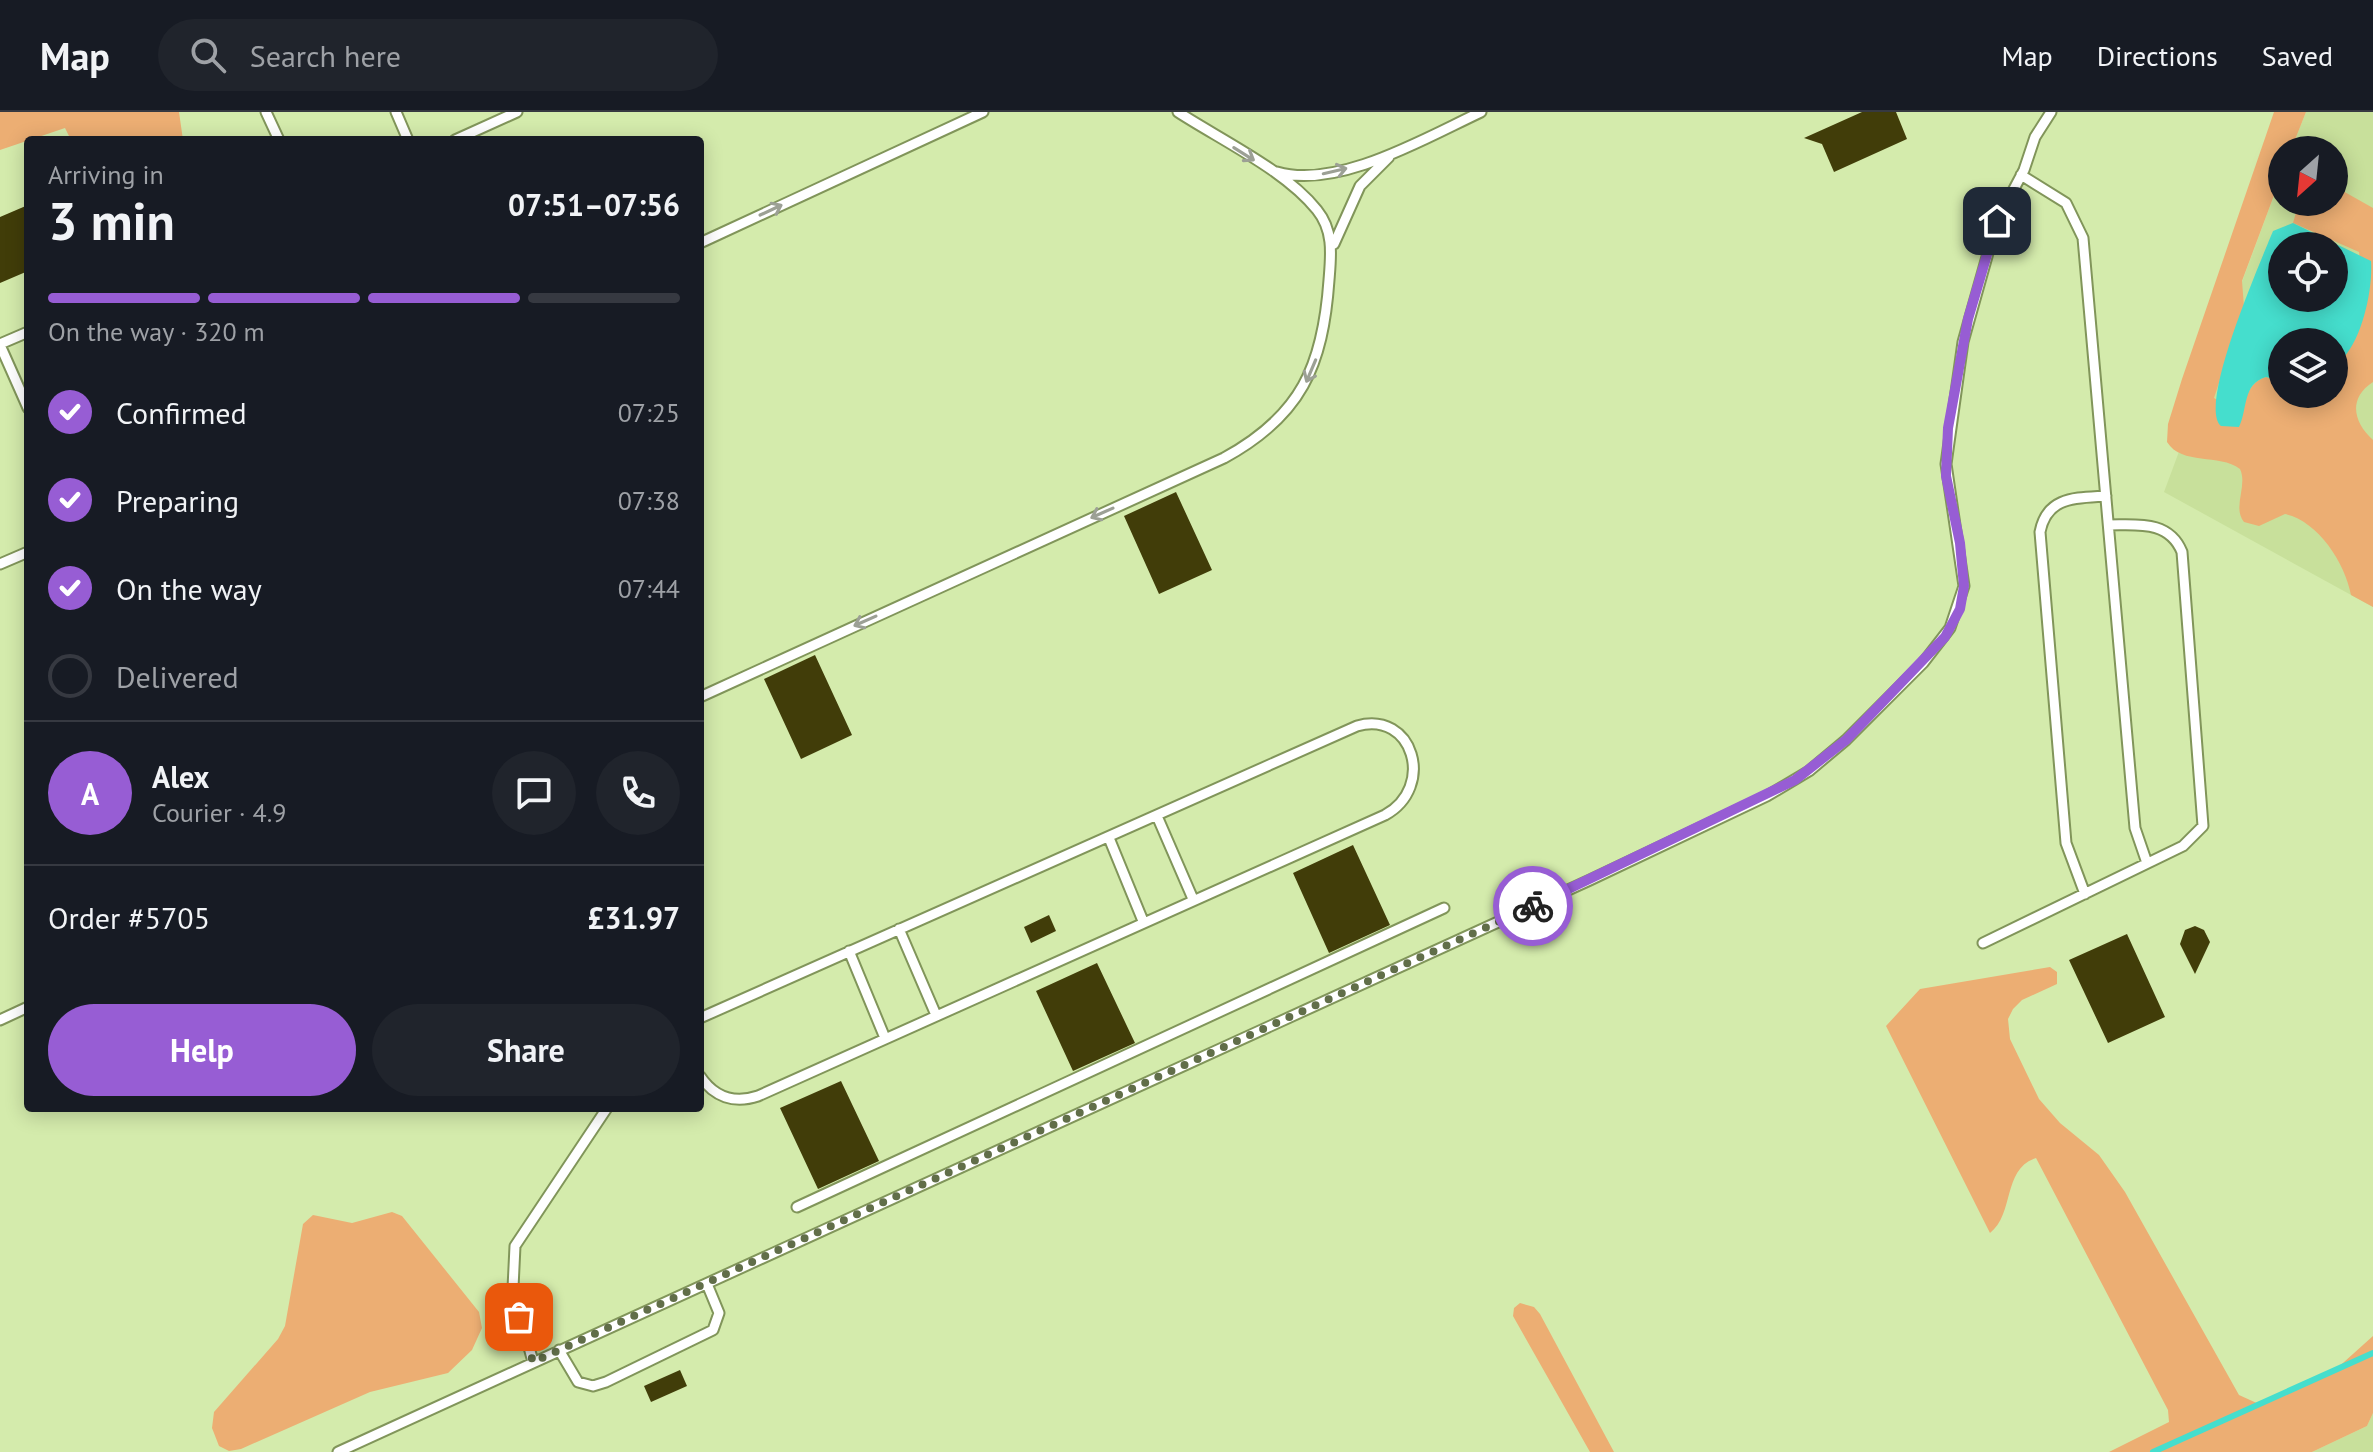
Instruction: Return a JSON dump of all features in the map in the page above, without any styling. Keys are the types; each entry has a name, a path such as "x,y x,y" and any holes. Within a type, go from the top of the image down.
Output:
{"lane":[{"path":"266,112 277,136"},
{"path":"396,112 406,136"},
{"path":"464,136 517,112"},
{"path":"704,241 983,112"},
{"path":"704,695 1224,458 1260,438 1290,409 1313,370 1327,307 1330,234 1318,210 1266,168 1178,112"},
{"path":"1266,168 1290,175 1327,173 1402,149 1481,112"},
{"path":"338,1452 1644,855 1767,796 1823,760 1923,663 1945,637 1960,609 1964,573 1946,476 1948,428 1976,288 1997,221 2021,175 2035,137 2051,112"},
{"path":"1331,257 1340,224 1360,186 1374,169 1402,149"},
{"path":"2021,175 2066,203 2081,230 2135,828 2147,863"},
{"path":"24,334 0,344 24,399"},
{"path":"2085,894 2066,843 2040,532 2049,510 2061,501 2106,496"},
{"path":"1983,943 2189,843 2198,835 2204,821 2183,558 2176,541 2162,529 2109,525"},
{"path":"0,564 24,554"},
{"path":"704,1016 1363,724 1382,726 1393,732 1413,755 1412,785 1392,811 751,1099 722,1096 704,1080"},
{"path":"1157,816 1193,899"},
{"path":"1109,838 1143,921"},
{"path":"797,1207 1444,908"},
{"path":"899,929 936,1015"},
{"path":"849,951 885,1038"},
{"path":"0,1020 24,1009"},
{"path":"533,1362 513,1288 515,1246 604,1112"},
{"path":"559,1350 578,1382 593,1386 606,1382 713,1330 719,1313 707,1284"}],"shaded area":[{"path":"0,112 179,112 182,136 69,136 65,128 41,136 24,136 24,142 0,150"},
{"path":"2274,112 2306,112 2297,136 2268,136 2268,211 2242,281 2244,307 2214,398 2243,415 2244,403 2252,387 2266,377 2268,408 2348,408 2348,351 2365,310 2359,252 2348,247 2348,232 2313,232 2293,223 2295,216 2348,216 2348,194 2373,208 2373,382 2360,395 2356,410 2361,426 2373,440 2373,607 2351,595 2336,557 2308,525 2285,514 2259,526 2244,522 2239,510 2240,469 2222,461 2182,454 2167,442 2168,424"},
{"path":"2306,112 2373,112 2373,607 2164,492 2268,212 2268,216 2348,216 2348,136 2297,136"},
{"path":"2050,967 2057,972 2057,984 2022,1000 2013,1009 2008,1019 2010,1039 2039,1099 2060,1123 2099,1155 2125,1192 2239,1395 2261,1405 2334,1371 2373,1336 2373,1413 2367,1426 2312,1452 2109,1452 2169,1422 2168,1410 2036,1158 2018,1172 2003,1214 1990,1233 1886,1026 1920,989"},
{"path":"392,1212 402,1216 479,1312 482,1328 472,1350 448,1373 370,1392 241,1449 229,1451 219,1446 212,1428 214,1412 278,1339 285,1326 303,1224 313,1215 352,1223"},
{"path":"1520,1303 1534,1307 1540,1314 1614,1452 1590,1452 1513,1316 1514,1308"},
{"path":"2373,1413 2373,1452 2312,1452 2367,1426"}],"water":[{"path":"2293,223 2311,232 2273,232"},
{"path":"2268,244 2268,312 2348,312 2348,250 2371,261 2365,311 2357,337 2348,352 2348,328 2268,328 2268,378 2258,380 2249,391 2239,427 2221,426 2216,413 2217,391 2245,301"}],"building":[{"path":"1862,112 1896,112 1907,139 1834,172 1822,144 1804,138"},
{"path":"24,207 24,273 0,283 0,217"},
{"path":"1176,492 1212,570 1159,594 1124,516"},
{"path":"815,655 852,735 801,759 764,679"},
{"path":"1353,845 1390,925 1329,953 1293,873"},
{"path":"1049,915 1056,931 1031,943 1024,927"},
{"path":"2195,926 2204,930 2210,942 2195,974 2180,944 2185,930"},
{"path":"2127,934 2165,1017 2108,1043 2069,960"},
{"path":"1097,963 1135,1043 1073,1071 1036,991"},
{"path":"841,1081 879,1161 818,1189 780,1108"},
{"path":"680,1370 687,1386 651,1402 644,1386"}],"waterway":[{"path":"2153,1452 2373,1353"}],"way so far":[{"path":"519,1317 533,1362 1533,906"}],"route":[{"path":"1533,906 1795,780 1846,740 1945,637 1960,609 1964,586 1960,543 1946,476 1948,428 1968,319 1997,221"}]}
